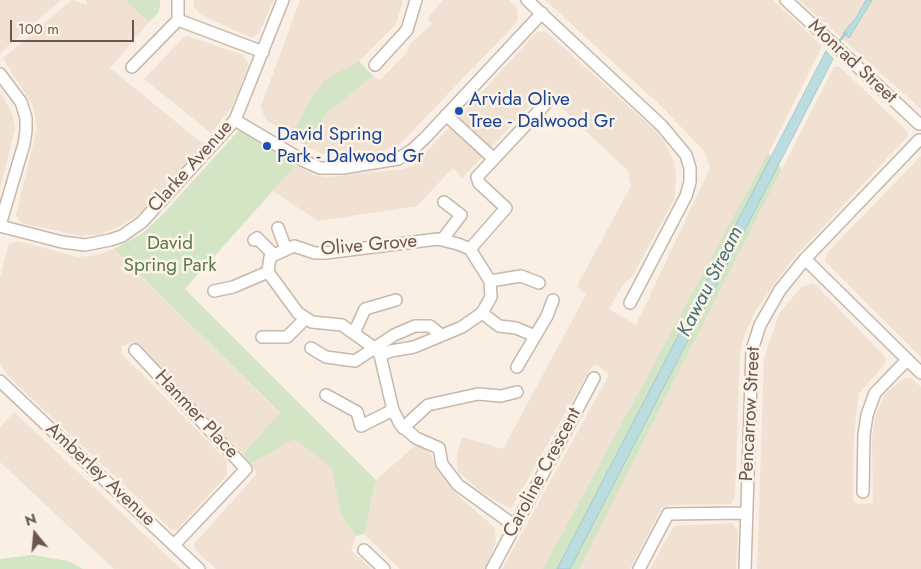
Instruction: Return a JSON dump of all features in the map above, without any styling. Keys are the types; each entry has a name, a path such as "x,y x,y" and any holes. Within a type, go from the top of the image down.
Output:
{"street":[{"path":"132,66 178,20 178,0"},
{"name":"Clarke Avenue","path":"0,226 75,245 99,243 122,236 151,213 235,120 283,0"},
{"path":"375,65 407,30 416,0"},
{"path":"527,0 662,126 686,155 690,168 690,182 686,196 630,304"},
{"name":"Monrad Street","path":"786,0 920,123"},
{"path":"235,120 302,160 320,168 329,169 398,159 418,145 542,13"},
{"path":"178,20 263,52"},
{"path":"0,74 21,102 26,118 24,144 0,226"},
{"path":"377,351 391,351 414,347 462,326 482,313 491,297 490,281 470,249 506,208 479,183 477,177 549,100"},
{"path":"446,115 494,159"},
{"path":"920,123 916,130 920,141"},
{"name":"Pencarrow Street","path":"745,569 752,350 760,325 780,290 805,260 920,141"},
{"path":"442,240 461,215 444,202"},
{"path":"278,228 286,249 270,257 268,272 298,313 312,322 342,325 377,351 393,410 403,428 416,438 440,448 442,464 458,485 515,526"},
{"path":"254,240 256,238 274,255"},
{"name":"Olive Grove","path":"286,249 294,246 315,253 325,253 442,240 470,249"},
{"path":"805,260 921,373"},
{"path":"214,291 233,287 268,272"},
{"path":"490,281 521,276 539,283"},
{"path":"354,333 365,309 396,300"},
{"path":"517,367 552,306 553,300"},
{"path":"482,313 495,324 516,328 534,336"},
{"path":"262,337 287,337 306,318"},
{"path":"312,348 326,357 355,361 377,351 394,335 415,326 430,326 440,334"},
{"name":"Hanmer Place","path":"135,350 246,468 174,545"},
{"path":"864,492 864,435 867,415 875,393 907,360"},
{"name":"Caroline Crescent","path":"492,569 594,378"},
{"name":"Amberley Avenue","path":"0,382 199,569"},
{"path":"403,428 428,405 478,394 501,396 517,392"},
{"path":"326,395 357,412 361,426 393,410"},
{"path":"639,569 668,514 746,513"},
{"path":"364,550 384,569"}],"shaded area":[{"path":"0,0 61,0 0,53"},
{"path":"72,0 87,5 86,0 125,0 149,22 110,68 203,144 150,206 124,224 101,234 81,236 21,223 16,215 37,128 33,106 3,58"},
{"path":"194,0 274,0 259,33 252,38 201,15 194,7"},
{"path":"300,0 403,0 396,24 359,61 325,81 309,102 292,137 265,119 261,106"},
{"path":"443,0 509,0 517,8 518,21 400,144 377,154 352,156 321,153 306,146 327,113 373,76 380,80 407,53 410,44 432,24 427,19"},
{"path":"545,0 773,0 822,46 767,156 543,569 502,569 609,375 597,365 592,366 511,509 481,492 458,472 457,455 462,437 503,449 586,295 577,286 631,186 628,171 544,91 491,147 458,118 536,33 545,31 656,131 664,141 674,162 676,179 674,200 633,275 622,286 609,309 636,325 710,168 705,152 661,106"},
{"path":"799,0 921,0 921,109"},
{"path":"188,36 243,55 249,65 232,107 211,133 144,79 183,38"},
{"path":"834,67 840,67 907,131 908,136 792,260 756,310 744,336 740,354 735,496 731,504 670,505 661,509 630,569 579,569"},
{"path":"0,92 12,113 15,129 0,189"},
{"path":"451,126 484,155 462,178 453,168 417,206 318,221 272,190 296,165 314,175 328,177 404,169 414,165"},
{"path":"921,156 921,357 825,261 827,253"},
{"path":"18,241 78,257 98,255 114,249 280,414 243,454 135,344 132,342 122,346 122,354 227,461 227,475 178,529 172,530 9,377 0,364 0,277 9,244"},
{"path":"814,283 886,358 885,364 859,393 854,434 853,500 858,504 873,503 872,438 875,418 884,395 903,379 910,377 921,387 921,569 757,569 764,358 779,314 801,287"},
{"path":"14,412 181,569 114,569 0,462 0,427"},
{"path":"294,439 331,467 341,514 356,536 351,550 371,569 216,569 196,551 194,544 254,477 256,472 251,464"},
{"path":"418,443 430,453 438,471 456,494 494,527 496,542 485,569 400,569 364,534 376,480"},
{"path":"731,523 738,530 736,569 650,569 674,526"}],"green space":[{"path":"125,0 160,0 160,7 158,13 149,22"},
{"path":"359,61 373,76 327,113 306,146 292,137 309,102 325,80"},
{"name":"David Spring Park","path":"239,130 296,165 185,289 376,480 364,534 356,536 341,514 331,467 294,439 251,464 243,454 280,413 114,249 143,233 165,212"},
{"path":"768,153 782,169 579,569 543,569"},
{"path":"32,555 68,561 83,569 0,569 0,559"}],"water":[{"path":"866,0 872,0 849,38 843,33 856,18"},
{"path":"826,51 833,59 570,569 557,569"}],"waterway":[{"name":"Kawau Stream","path":"837,44 846,33"}],"place":[{"name":"Arvida Olive Tree - Dalwood Gr","path":"459,111"},
{"name":"David Spring Park - Dalwood Gr","path":"267,146"}]}
